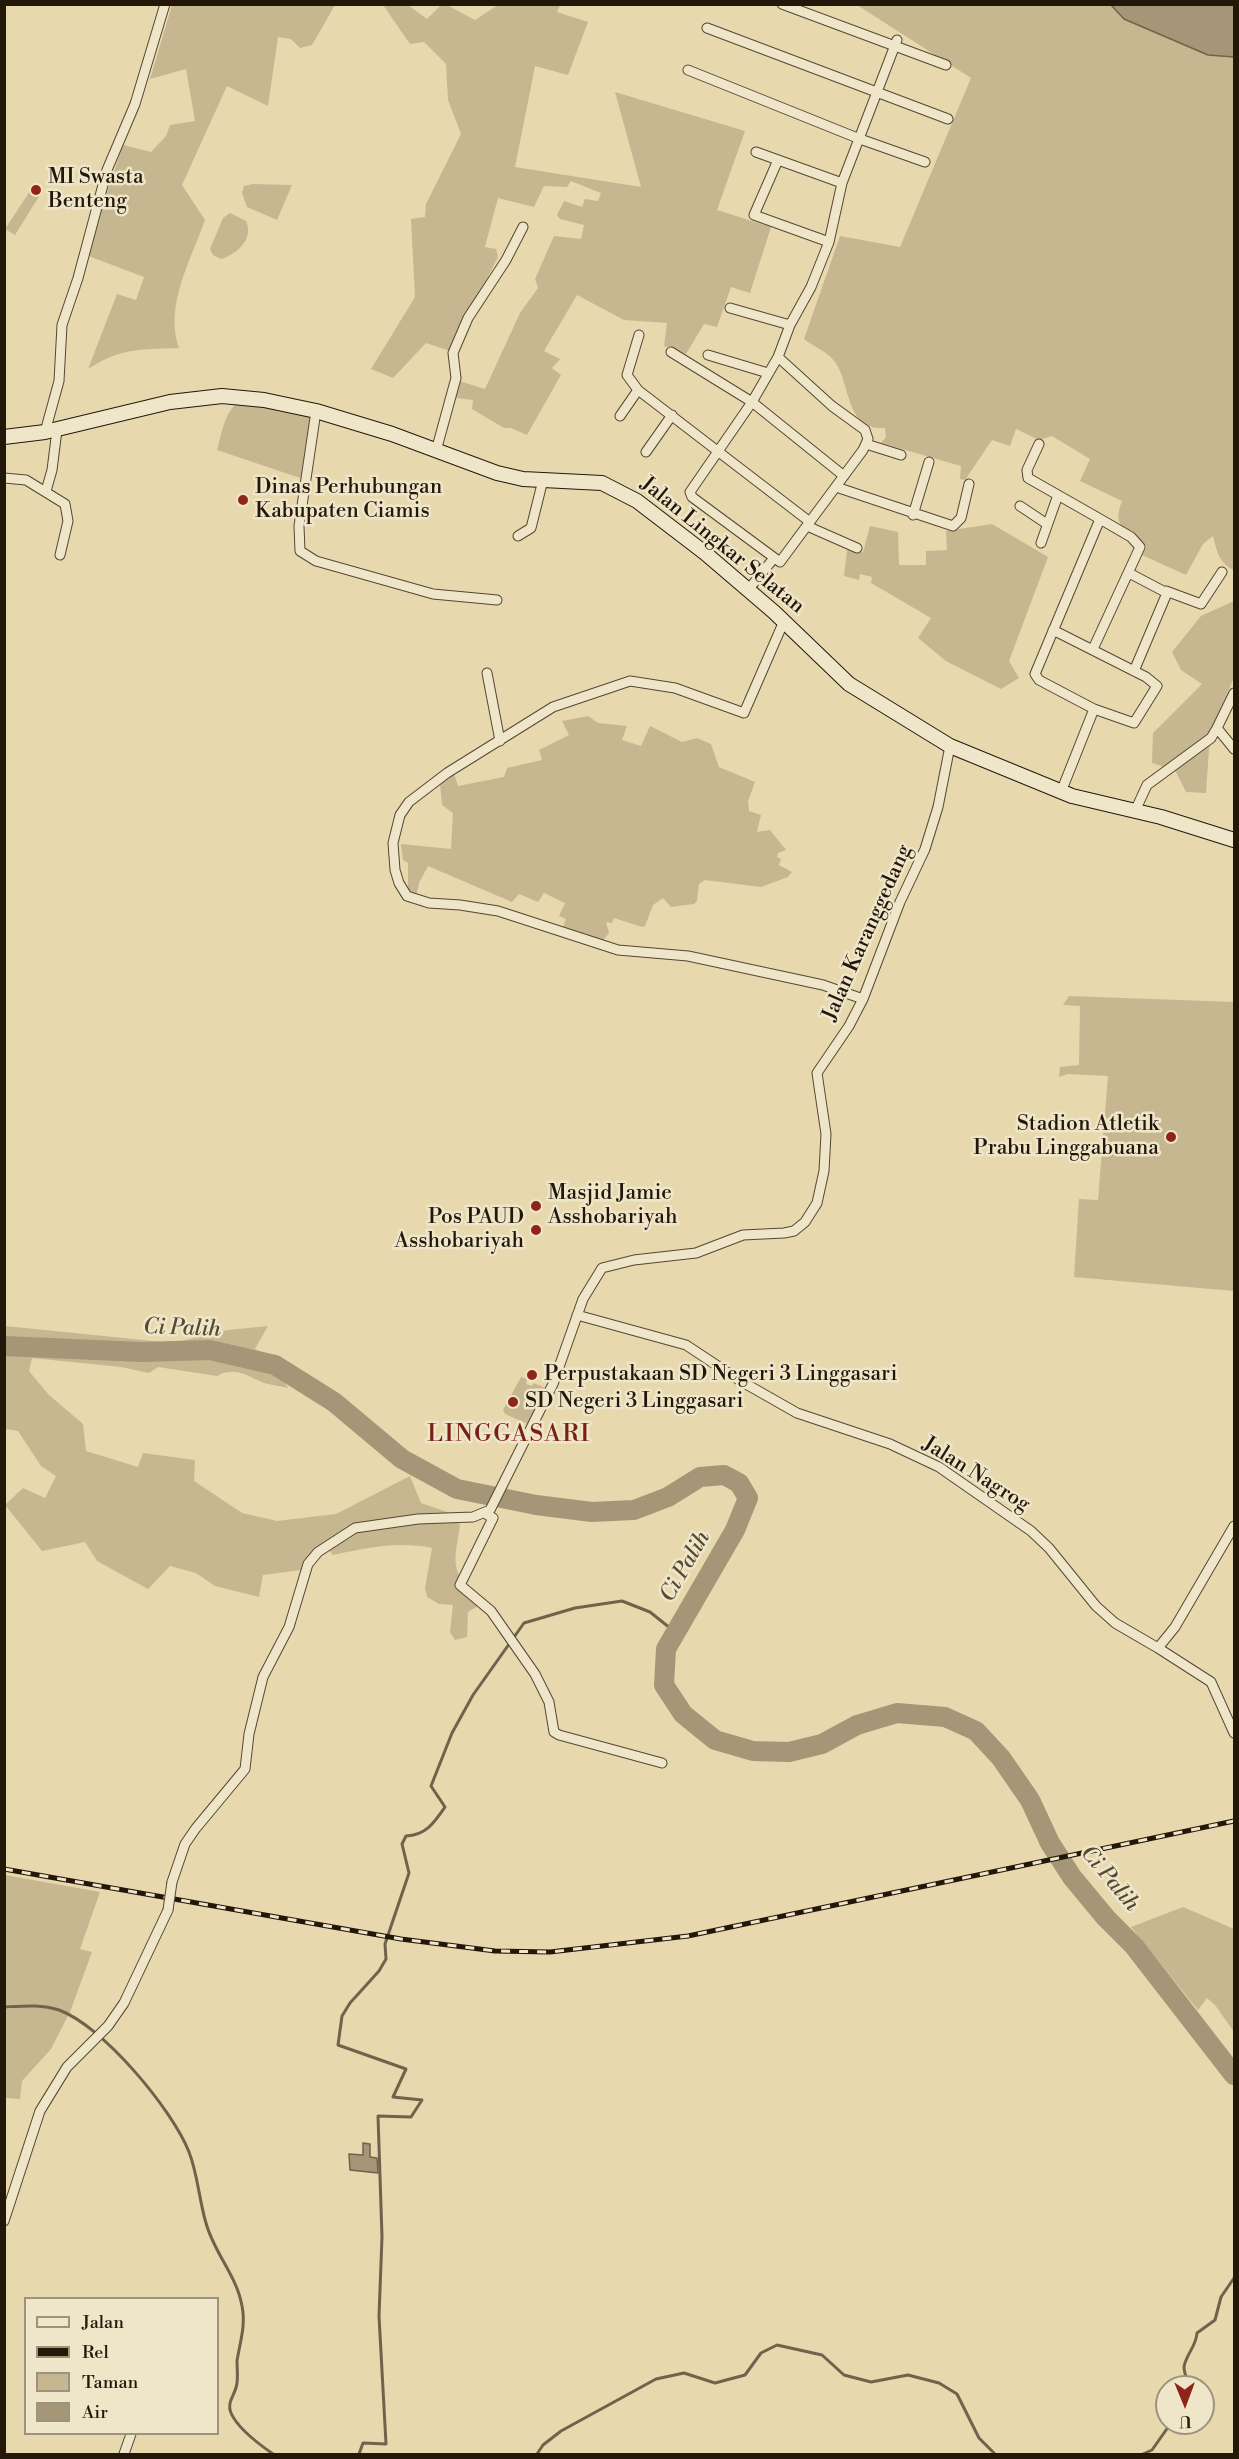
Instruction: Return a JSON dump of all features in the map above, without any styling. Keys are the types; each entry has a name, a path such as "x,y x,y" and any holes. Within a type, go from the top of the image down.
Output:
{"street":[{"path":"46,490 52,470 51,431 59,381 62,325 78,278 107,170 135,104 165,4"},
{"path":"782,4 896,43 946,64"},
{"path":"707,28 948,119"},
{"path":"778,357 832,406 865,430 868,439 844,476 780,562 692,497 692,487 752,402 778,357 790,325 811,287 829,242 842,183 896,43"},
{"path":"688,70 860,139 925,162"},
{"path":"756,152 842,183"},
{"path":"778,160 754,215 829,242"},
{"path":"436,452 456,378 453,353 468,318 506,261 523,227"},
{"path":"730,308 790,325"},
{"path":"639,335 627,375 638,390 808,524 857,549"},
{"path":"671,352 752,402 844,476"},
{"path":"708,355 768,373"},
{"path":"620,416 638,390"},
{"name":"Jalan Lingkar Selatan","path":"4,437 51,431 170,402 222,396 264,400 316,411 392,434 497,473 543,480 590,481 618,490 696,546 784,621 849,684 950,746 1061,792 1234,840"},
{"path":"316,411 299,526 300,551 316,561 427,593 497,600"},
{"path":"646,452 672,415"},
{"path":"866,444 901,455"},
{"path":"1039,444 1026,475 1030,480 1118,527 1139,544 1139,553 1094,649"},
{"path":"913,515 929,462"},
{"path":"4,478 26,480 63,501 68,521 60,555"},
{"path":"518,536 531,528 543,480"},
{"path":"836,487 948,526 956,525 961,518 969,484"},
{"path":"1041,543 1058,495"},
{"path":"1020,506 1047,524"},
{"path":"1053,630 1094,649 1157,686 1134,722 1094,709 1035,676 1053,630 1100,519"},
{"path":"748,590 774,558"},
{"path":"1129,573 1166,591 1201,604 1222,572"},
{"path":"1134,671 1164,603 1166,591"},
{"path":"784,621 744,712 675,688 630,681 553,707 447,773 409,802 400,815 393,851 396,877 407,896 429,903 498,911 618,950 688,956 823,985 863,999"},
{"path":"487,673 500,741"},
{"path":"1135,811 1147,785 1211,738 1234,693"},
{"path":"1061,792 1094,709"},
{"path":"1217,728 1234,749"},
{"name":"Jalan Karanggedang","path":"488,1512 505,1483 553,1384 577,1315 591,1285 603,1268 634,1260 696,1253 743,1235 794,1231 805,1222 817,1203 824,1171 826,1134 817,1073 849,1026 863,999 900,902 925,849 938,807 950,746"},
{"name":"Jalan Nagrog","path":"577,1315 687,1345 739,1380 797,1413 890,1444 939,1467 1031,1531 1049,1548 1096,1606 1114,1623 1211,1682 1234,1732"},
{"path":"4,2221 40,2111 67,2067 124,2004 168,1910 172,1882 185,1844 245,1769 249,1734 263,1677 290,1627 309,1564 318,1552 355,1528 418,1519 467,1518 488,1512 492,1520 460,1582 462,1587 491,1611 544,1689 555,1734 662,1763"},
{"path":"1158,1648 1175,1627 1234,1526"},
{"path":"124,2454 130,2435"}],"green space":[{"path":"172,5 335,5 312,45 300,48 291,39 278,37 268,106 227,86 182,185 205,220 181,283 177,300 175,332 179,348 122,353 88,369 117,294 136,300 144,277 86,255 123,145 151,152 166,136 170,125 195,121 186,69 150,79"},
{"path":"383,5 408,5 427,19 441,5 447,5 475,20 498,5 560,5 557,12 588,22 568,75 535,66 515,167 641,187 615,92 745,131 717,210 771,227 750,293 731,287 717,327 704,324 686,354 664,346 667,323 624,320 577,295 544,351 560,359 552,368 561,375 527,435 511,428 504,428 472,409 473,400 455,398 459,381 485,389 520,313 538,288 535,279 554,236 581,239 584,225 560,219 557,215 564,201 582,207 585,199 598,201 601,193 571,181 567,187 544,186 534,207 498,198 485,247 496,249 498,257 450,351 426,343 393,378 371,369 415,297 411,219 425,217 426,204 461,134 448,100 446,64 424,42 410,44"},
{"path":"857,5 1111,5 1124,19 1208,55 1234,57 1234,570 1222,560 1217,552 1213,536 1203,544 1186,575 1142,555 1147,546 1127,532 1120,523 1118,517 1122,501 1080,481 1090,459 1052,436 1039,440 1016,429 1010,446 992,440 965,480 960,479 961,466 881,443 886,437 885,428 872,427 863,422 851,404 835,362 804,339 840,236 900,247 971,78"},
{"path":"253,184 292,185 277,220 247,207 242,193 244,186"},
{"path":"34,185 43,190 15,235 5,229"},
{"path":"230,213 246,221 248,233 243,245 221,259 213,255 210,249 223,218"},
{"path":"242,400 311,413 303,479 217,450 228,415"},
{"path":"992,524 1048,557 1009,661 1019,678 1001,689 946,661 918,638 931,618 871,583 872,577 860,574 859,580 844,576 847,550 863,552 870,526 898,532 899,565 926,565 926,551 947,550 946,531"},
{"path":"1234,601 1234,677 1216,721 1209,749 1206,793 1186,792 1175,770 1152,763 1153,733 1202,684 1181,670 1172,652 1201,616"},
{"path":"588,716 598,723 627,726 622,740 641,746 650,726 682,742 697,738 711,744 719,767 755,782 748,801 749,811 761,815 757,832 770,830 786,850 778,853 777,857 781,859 779,865 792,872 788,877 761,887 705,880 699,884 697,901 694,904 671,907 663,898 653,905 645,926 614,918 612,923 606,922 609,933 601,943 562,930 566,919 559,916 565,903 544,893 538,902 519,894 512,902 428,866 419,883 416,897 408,893 408,863 403,860 401,844 451,849 453,813 442,805 440,783 454,774 458,786 504,777 507,768 542,760 539,750 569,735 562,721"},
{"path":"1069,996 1234,1002 1234,1291 1074,1277 1079,1199 1098,1200 1108,1076 1068,1074 1059,1077 1060,1067 1079,1065 1080,1006 1063,1005"},
{"path":"5,1326 173,1343 228,1330 268,1326 255,1349 270,1356 288,1388 264,1383 235,1372 217,1376 158,1367 149,1373 121,1367 32,1358 29,1371 49,1395 83,1424 86,1451 138,1467 143,1453 195,1460 194,1481 242,1513 277,1521 336,1514 410,1476 421,1503 450,1513 460,1525 456,1551 457,1568 464,1583 481,1604 468,1612 467,1637 455,1640 450,1632 453,1605 439,1604 427,1597 425,1588 432,1548 395,1545 333,1555 324,1543 302,1570 263,1575 259,1597 215,1586 196,1573 170,1566 148,1589 97,1561 85,1542 42,1551 5,1505 23,1488 45,1498 56,1476 41,1466 18,1431 5,1429"},
{"path":"521,1377 527,1379 526,1384 532,1386 533,1383 546,1388 528,1424 505,1414 503,1410"},
{"path":"5,1875 100,1892 80,1949 92,1952 70,2012 51,2049 22,2081 20,2099 5,2098"},
{"path":"1183,1907 1234,1929 1234,2032 1215,2005 1207,1998 1198,2010 1131,1927"}],"water":[{"path":"1111,5 1234,5 1234,57 1208,55 1124,19"},
{"path":"363,2143 370,2144 370,2157 377,2158 378,2173 350,2170 349,2154 363,2155"}],"waterway":[{"name":"Ci Palih","path":"4,1346 141,1352 210,1350 275,1365 334,1402 402,1459 457,1489 536,1505 592,1512 634,1510 668,1497 700,1477 724,1475 739,1483 748,1498 735,1530 666,1649 664,1685 683,1714 715,1740 753,1751 789,1752 822,1744 857,1725 897,1713 945,1717 976,1731 1001,1758 1030,1800 1050,1843 1072,1877 1106,1918 1134,1946 1234,2075"},
{"path":"359,2454 363,2443 386,2444 379,2316 382,2237 378,2116 411,2117 422,2100 393,2097 406,2069 338,2045 342,2016 386,1959 385,1944 409,1873 402,1844 406,1836 419,1833 429,1827 445,1807 431,1786 452,1733 473,1695 524,1623 575,1608 622,1601 650,1612 675,1632"},
{"path":"4,2007 45,2007 59,2010 77,2019 115,2051 152,2092 168,2114 189,2152 210,2234 235,2285 242,2306 243,2327 237,2361 237,2383 230,2402 231,2413 244,2431 273,2454"},
{"path":"1186,2375 1184,2367 1197,2333 1215,2320 1221,2297 1234,2278"},
{"path":"537,2454 543,2445 561,2431 656,2379 684,2373 715,2383 745,2375 761,2353 777,2345 822,2355 844,2375 871,2382 908,2375 939,2383 957,2394 979,2438 995,2454"},
{"path":"1143,2454 1152,2450 1163,2435"}],"railway":[{"path":"4,1869 401,1939 495,1951 550,1952 688,1936 1234,1821"}],"place":[{"name":"MI Swasta Benteng","path":"36,190"},
{"name":"Dinas Perhubungan Kabupaten Ciamis","path":"243,500"},
{"name":"Stadion Atletik Prabu Linggabuana","path":"1171,1137"},
{"name":"Masjid Jamie Asshobariyah","path":"536,1206"},
{"name":"Pos PAUD Asshobariyah","path":"536,1230"},
{"name":"Perpustakaan SD Negeri 3 Linggasari","path":"532,1375"},
{"name":"SD Negeri 3 Linggasari","path":"513,1402"}],"district":[{"name":"LINGGASARI","path":"509,1435"}]}
